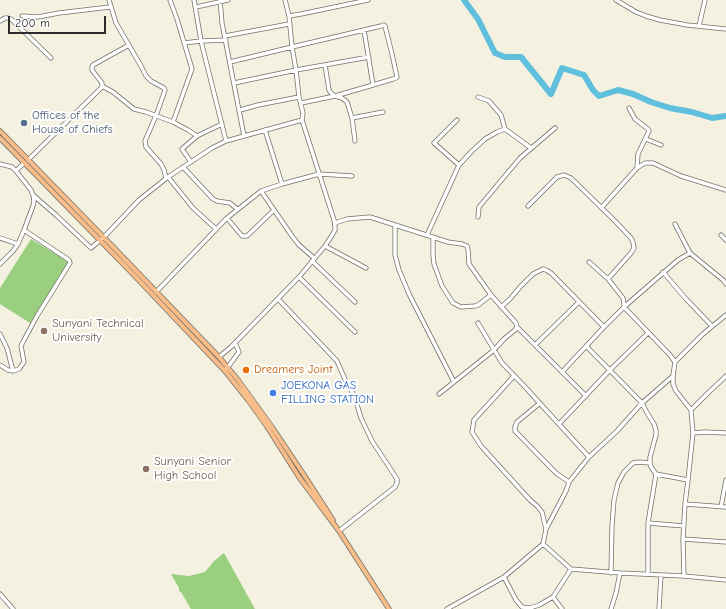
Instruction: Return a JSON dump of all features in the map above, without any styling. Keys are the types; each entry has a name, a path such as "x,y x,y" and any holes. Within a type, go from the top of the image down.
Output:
{"main road":[{"path":"0,131 26,162 100,241 226,369 260,409 290,453 389,609"},
{"path":"0,138 104,238 219,357 226,369"}],"street":[{"path":"109,0 116,23 146,76 151,81 164,88 156,116 145,141 146,147 161,164 167,177 193,208 216,229"},
{"path":"170,0 192,68 173,122"},
{"path":"194,0 201,41 226,141"},
{"path":"196,7 228,0"},
{"path":"219,357 235,343 299,277 325,246 335,230 335,223 302,120 303,116 292,47 289,16 285,0"},
{"path":"289,16 368,0"},
{"path":"616,0 646,16 675,23 726,29"},
{"path":"699,26 705,0"},
{"path":"220,1 222,24 244,136"},
{"path":"22,16 38,17 58,13 110,7"},
{"path":"0,21 5,18 11,19 51,58"},
{"path":"225,36 289,24"},
{"path":"230,62 384,25 385,26 395,64 396,78 334,96 301,103"},
{"path":"364,30 373,85"},
{"path":"184,43 226,40"},
{"path":"129,44 93,65 92,70 102,83 102,86 113,92 134,109 173,122 197,136"},
{"path":"234,83 369,57"},
{"path":"325,65 330,93 347,102 352,118 355,141"},
{"path":"16,171 102,86"},
{"path":"240,110 299,97"},
{"path":"478,97 489,101 501,115 505,128 531,148"},
{"path":"629,108 635,119 649,131 638,154 637,168"},
{"path":"352,118 383,112"},
{"path":"33,195 92,248 104,238 139,200 167,177 212,148 226,141 302,120"},
{"path":"456,120 434,143 459,165"},
{"path":"191,162 182,149 197,136 222,124"},
{"path":"427,235 459,165 485,139 505,128"},
{"path":"478,216 479,207 520,158 555,128"},
{"path":"265,130 282,184"},
{"path":"646,138 661,144"},
{"path":"602,207 637,168 645,163 653,163 681,176 726,190"},
{"path":"0,164 16,171 31,190 34,200 18,244 0,264"},
{"path":"183,167 213,199 230,203 237,209"},
{"path":"156,292 227,218 261,191 319,174 352,176"},
{"path":"528,206 557,177 564,175 571,178 602,207 631,238 634,245 631,253 608,279"},
{"path":"261,191 299,245 355,302"},
{"path":"227,218 242,236 247,236 274,210"},
{"path":"335,223 347,219 370,217 448,242 467,246 469,264 491,295 516,323 516,327 586,396"},
{"path":"674,224 690,253 726,284"},
{"path":"395,226 395,255 399,270 409,294 454,382"},
{"path":"0,365 8,370 13,370 19,368 24,362 22,346 24,340 70,263 69,260 24,230"},
{"path":"721,235 726,240"},
{"path":"434,237 434,264 442,286 454,303 461,307 475,306 491,295"},
{"path":"0,238 18,244"},
{"path":"325,246 366,268"},
{"path":"562,372 624,308 663,272 690,253"},
{"path":"589,262 608,279 623,298 624,308 675,362"},
{"path":"501,307 533,274 543,269 549,271 604,327"},
{"path":"663,272 686,300 712,326"},
{"path":"299,277 356,332"},
{"path":"278,299 337,361 347,384 354,395 361,418 372,441 397,479 395,487 339,531"},
{"path":"535,345 579,302"},
{"path":"684,576 683,539 685,504 693,433 691,410 676,391 673,384 675,362 712,326 726,315"},
{"path":"478,323 502,363 589,457"},
{"path":"439,394 494,350 515,330 516,327"},
{"path":"559,424 610,370 648,333"},
{"path":"0,334 13,370"},
{"path":"226,369 239,352 235,343"},
{"path":"586,346 642,403 654,424 656,435 650,457 650,463 656,474 688,480"},
{"path":"514,376 474,420 472,432 480,446 542,512 546,529"},
{"path":"447,609 504,577 542,544 546,529 566,491 569,482 589,457 617,431 642,403 673,376"},
{"path":"691,410 726,376"},
{"path":"540,403 517,422 515,431 556,473 569,482"},
{"path":"693,433 726,432"},
{"path":"612,573 612,526 614,500 618,483 624,472 633,463 650,463"},
{"path":"648,574 648,523 656,474"},
{"path":"721,507 726,480"},
{"path":"685,504 726,507"},
{"path":"648,523 684,526"},
{"path":"683,539 726,542"},
{"path":"542,544 571,569 726,580"},
{"path":"504,577 516,600 522,607 530,608 553,597 571,569"},
{"path":"610,609 616,593 620,573"},
{"path":"659,609 661,575"},
{"path":"0,594 13,609"},
{"path":"553,597 562,609"}],"green space":[{"path":"31,239 69,262 30,323 0,304 0,288"},
{"path":"224,553 255,609 191,609 179,591 179,588 171,574 189,576 205,572 214,561"}],"waterway":[{"path":"464,0 478,19 495,53 505,57 521,57 551,94 562,68 584,75 593,90 599,96 618,90 670,108 692,112 712,118 726,116"}],"place":[{"name":"Offices of the House of Chiefs","path":"24,123"},
{"name":"Sunyani Technical University","path":"44,331"},
{"name":"Dreamers Joint","path":"246,370"},
{"name":"JOEKONA GAS FILLING STATION","path":"273,393"},
{"name":"Sunyani Senior High School","path":"146,469"}]}
